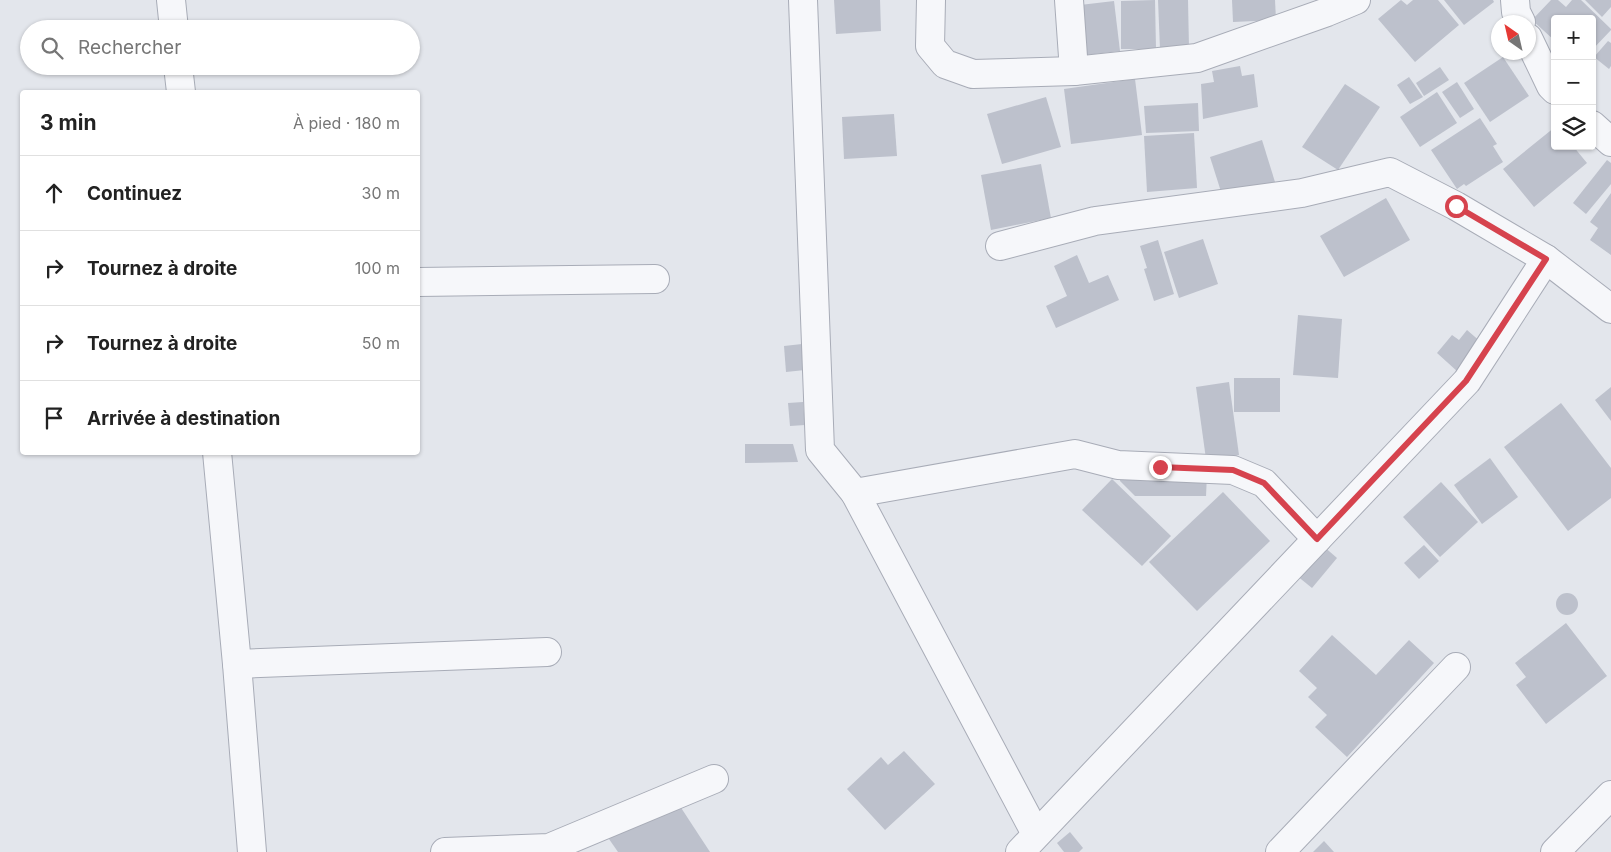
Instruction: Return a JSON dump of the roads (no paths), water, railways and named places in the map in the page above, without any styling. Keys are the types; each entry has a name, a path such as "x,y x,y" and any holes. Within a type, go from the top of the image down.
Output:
{"street":[{"path":"172,0 173,20"},
{"path":"803,0 820,450 855,494 1028,843 1466,381 1546,259"},
{"path":"931,0 930,46 945,64 973,74 1074,71 1197,58 1325,6 1356,0"},
{"path":"1069,0 1074,71"},
{"path":"1515,0 1518,15"},
{"path":"1536,55 1551,87"},
{"path":"179,75 181,90"},
{"path":"1596,129 1611,142"},
{"path":"1000,246 1095,220 1302,193 1390,172 1456,206 1546,259 1611,309"},
{"path":"420,282 655,279"},
{"path":"855,494 1075,454 1118,465 1233,470 1264,483 1317,539"},
{"path":"217,455 252,852"},
{"path":"237,664 546,652"},
{"path":"1280,852 1456,668"},
{"path":"445,852 549,848 714,779"},
{"path":"1555,852 1611,795"}]}
